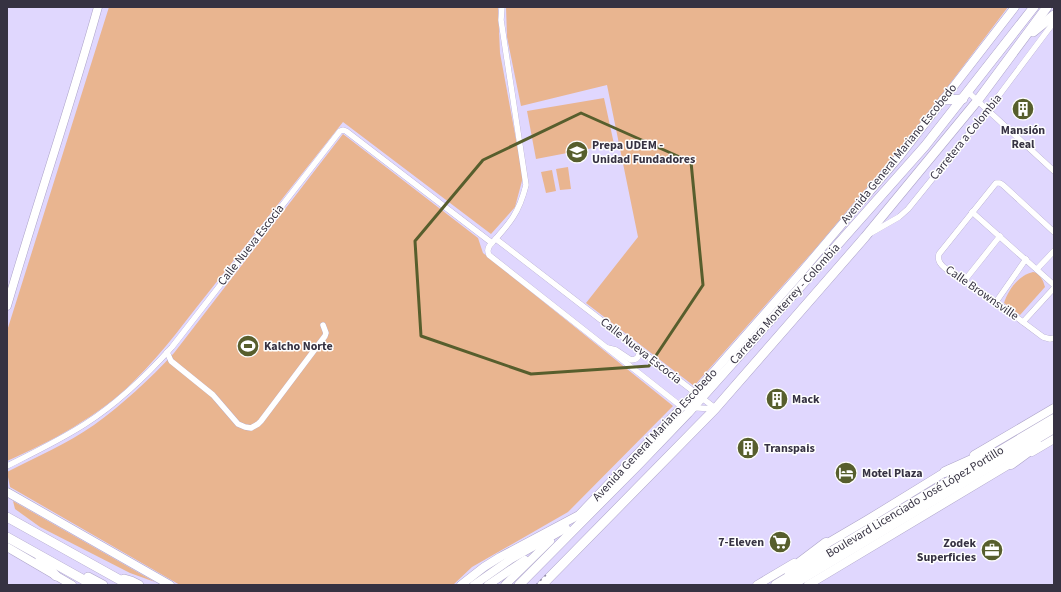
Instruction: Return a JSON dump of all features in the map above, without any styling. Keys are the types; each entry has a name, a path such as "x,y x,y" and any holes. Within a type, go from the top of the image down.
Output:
{"highway":[{"name":"Boulevard Licenciado José López Portillo","path":"776,585 1054,419"},
{"path":"1011,464 1035,446 1054,428"},
{"name":"Boulevard Licenciado José López Portillo","path":"791,585 1054,428"},
{"path":"945,472 1005,444 1020,439"},
{"path":"773,585 826,543"}],"main road":[{"name":"Carretera Monterrey - Colombia","path":"519,585 563,542 693,408 698,396 925,146 1034,7"},
{"name":"Carretera Monterrey - Colombia","path":"542,585 715,409 864,237 978,100 1047,7"},
{"path":"1024,39 1054,15"},
{"path":"944,100 965,95"},
{"path":"658,432 675,426"},
{"path":"7,508 17,519 41,535"},
{"path":"7,517 115,577 133,584 146,585"},
{"path":"7,537 93,585"},
{"path":"36,552 56,576"},
{"path":"36,552 59,560 103,585"}],"street":[{"path":"7,306 31,223 68,110 98,7"},
{"path":"494,241 517,213 526,185 501,20 502,7"},
{"name":"Avenida General Mariano Escobedo","path":"461,585 484,567 500,557 579,515 682,407 698,396 899,157 1015,7"},
{"name":"Carretera a Colombia","path":"864,237 900,217 908,209 988,110 1054,22"},
{"path":"965,95 978,100 1054,171"},
{"name":"Calle Nueva Escocia","path":"7,466 85,424 146,376 167,352 341,130 346,131 494,241 715,409"},
{"name":"Calle Brownsville","path":"1054,232 1000,183 994,184 939,254 938,259 941,265 996,302 1043,337 1050,339 1054,338"},
{"path":"972,212 1037,269 1054,287 1023,322"},
{"path":"964,280 1000,236"},
{"name":"Calle Nueva Escocia","path":"494,241 488,248 488,254 491,258 682,407"},
{"path":"1037,269 1054,251"},
{"path":"996,302 1026,259"},
{"path":"167,352 171,361 213,395 238,424 251,428 261,421 325,336 325,329 323,325"},
{"path":"604,347 616,350 631,360 636,359 639,356 639,350"},
{"path":"682,407 715,409"},
{"name":"Boulevard Licenciado José López Portillo","path":"758,585 1054,408"},
{"name":"Boulevard Licenciado José López Portillo","path":"809,585 1054,439"},
{"path":"7,492 170,585"},
{"path":"505,585 539,551 579,515"},
{"path":"474,585 511,559 566,528"},
{"path":"7,547 72,585"},
{"path":"488,585 539,551"}],"highlighted area":[{"path":"581,113 691,162 703,285 649,366 531,374 421,336 415,241 483,160"}],"shaded area":[{"path":"109,7 498,7 500,53 523,177 515,207 491,234 343,122 176,334 145,370 120,394 74,427 7,461 7,331"},
{"path":"506,7 1008,7 911,135 815,249 694,386 586,303 638,237 607,85 521,106 507,37"},
{"path":"604,98 614,144 536,159 527,111"},
{"path":"343,134 478,238 483,253 673,406 568,512 472,567 453,585 180,585 10,487 7,472 62,444 94,425 136,391 174,353"},
{"path":"568,167 571,189 560,190 556,169"},
{"path":"552,170 556,191 546,193 541,172"},
{"path":"1033,272 1038,273 1045,287 1020,315 1004,303 1008,293 1015,284 1023,276"},
{"path":"13,501 155,582 130,573 40,527 15,509"}],"railway":[{"path":"536,585 548,573"}],"place":[{"name":"Mansión Real","path":"1023,109"},
{"name":"Prepa UDEM - Unidad Fundadores","path":"577,152"},
{"name":"Kalcho Norte","path":"248,346"},
{"name":"Mack","path":"777,399"},
{"name":"Transpais","path":"748,448"},
{"name":"Motel Plaza","path":"846,473"},
{"name":"7-Eleven","path":"780,542"},
{"name":"Zodek Superficies","path":"992,550"}]}
